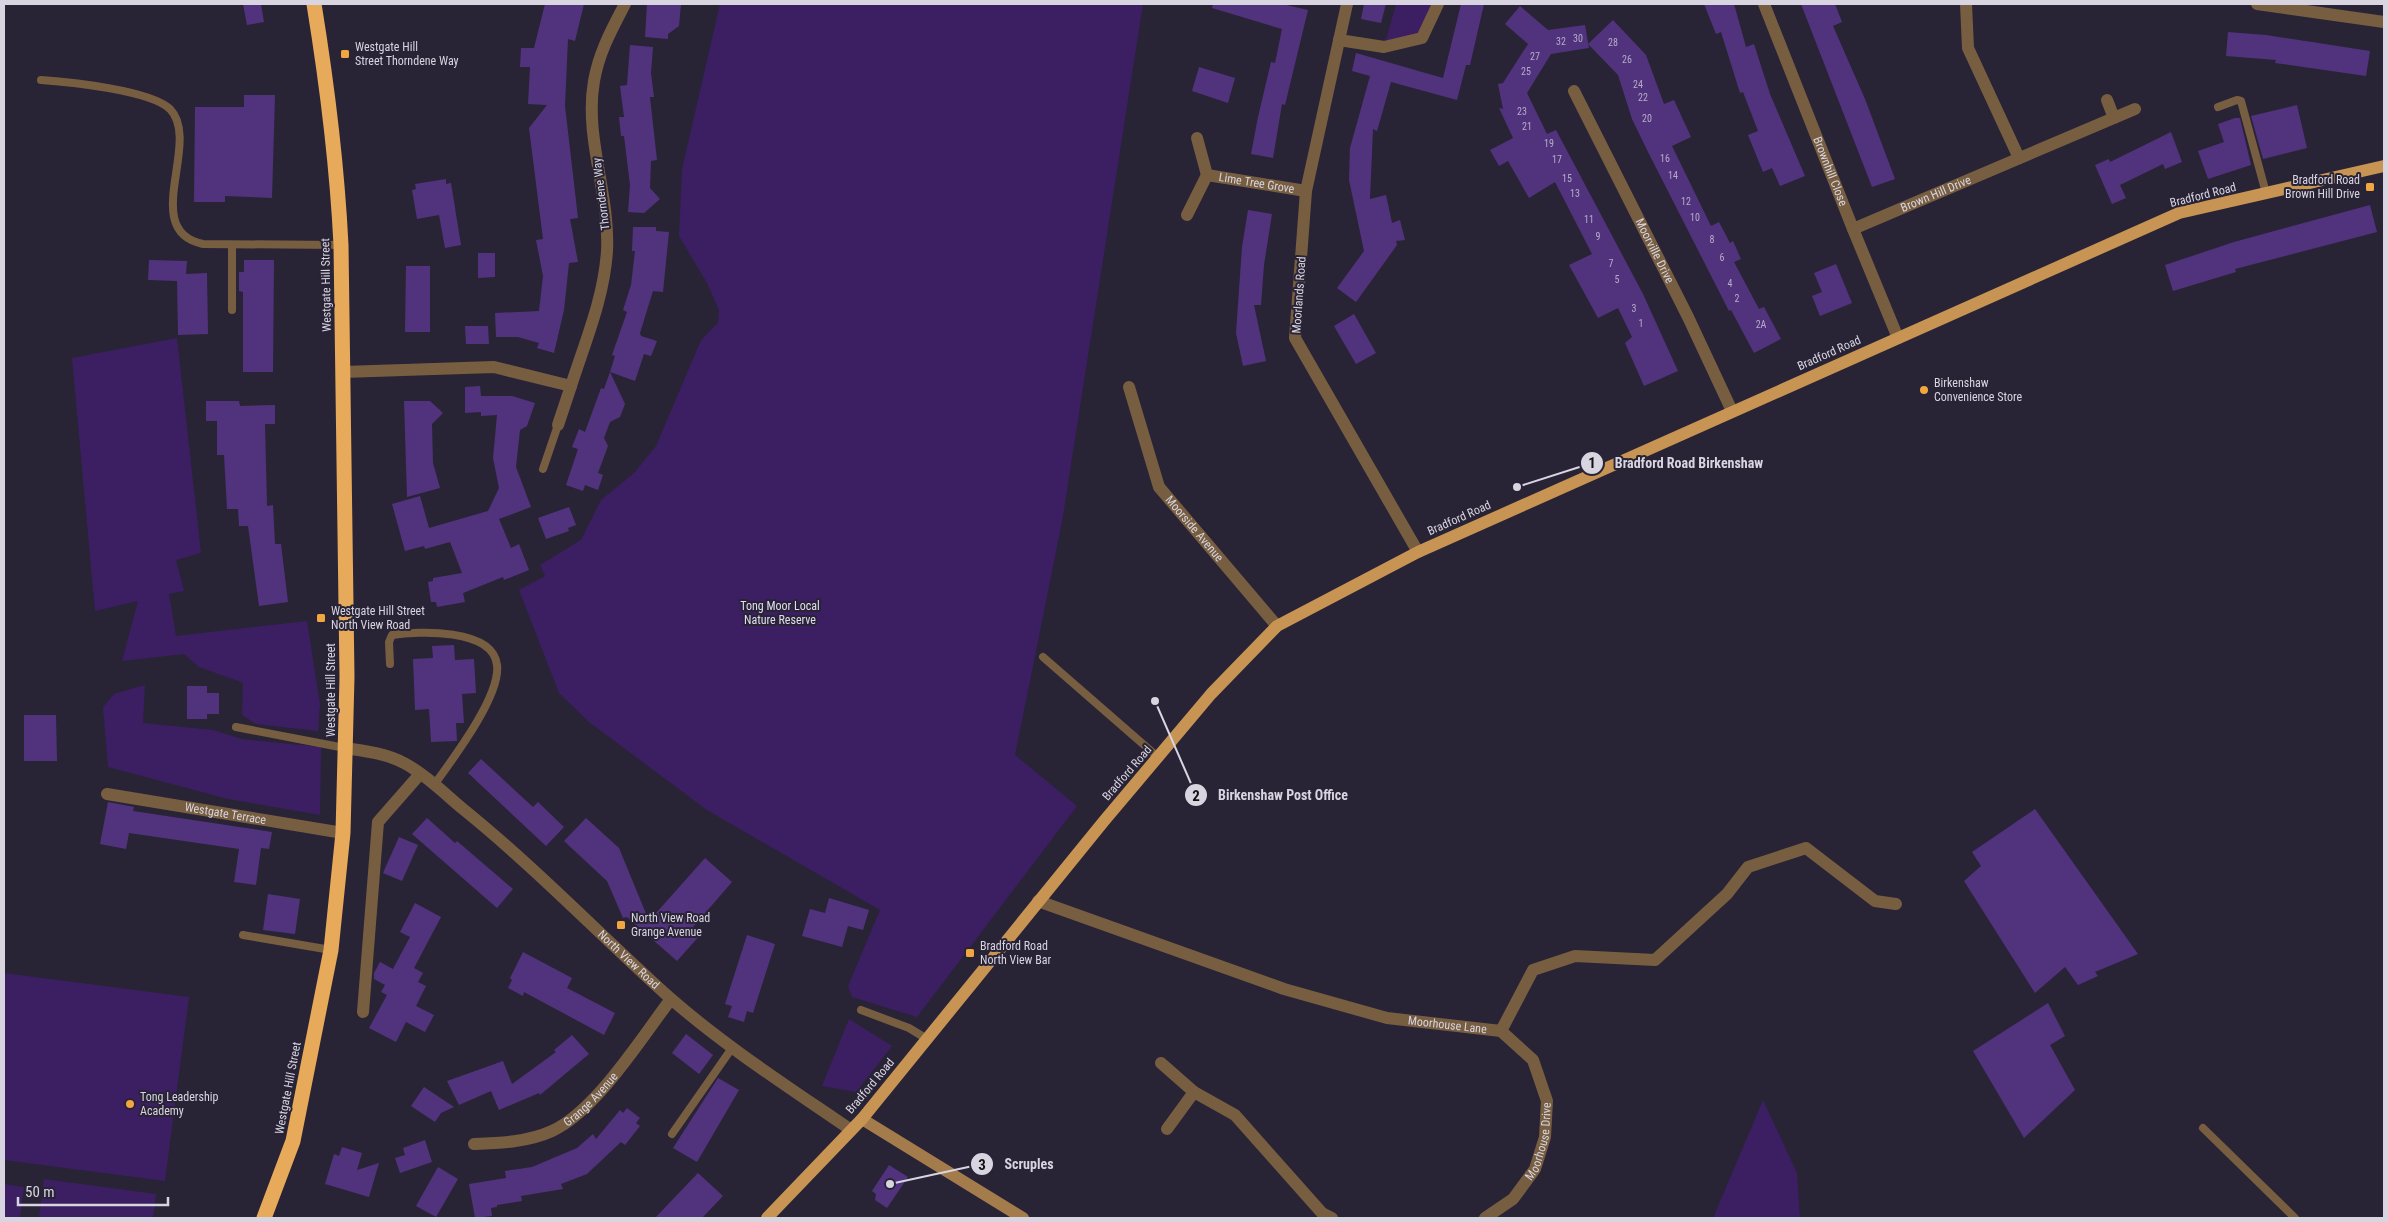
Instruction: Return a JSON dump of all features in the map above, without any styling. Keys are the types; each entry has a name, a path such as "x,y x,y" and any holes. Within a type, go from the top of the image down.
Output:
{"highway":[{"name":"Westgate Hill Street","path":"264,1218 293,1141 331,950 343,833 347,677 341,245 338,176 331,111 314,4"}],"main road":[{"name":"Bradford Road","path":"767,1218 862,1118 1038,901 1211,694 1277,626 1418,552 2179,213 2384,166"}],"street":[{"name":"Thorndene Way","path":"558,425 602,288 607,249 593,121 593,82 603,47 624,4"},
{"name":"Moorlands Road","path":"1347,4 1306,191 1295,338 1418,552"},
{"path":"1339,40 1384,47 1422,38 1438,4"},
{"name":"Brownhill Close","path":"1764,4 1898,338"},
{"path":"1966,4 1966,36 1972,61 2019,158"},
{"path":"2257,4 2384,22"},
{"name":"Moorville Drive","path":"1574,91 1688,317 1732,411"},
{"path":"2107,100 2114,118"},
{"name":"Brown Hill Drive","path":"1853,229 2134,109"},
{"name":"Lime Tree Grove","path":"1187,215 1207,175 1197,138"},
{"name":"Lime Tree Grove","path":"1207,175 1306,191"},
{"path":"343,372 494,367 571,386"},
{"name":"Moorside Avenue","path":"1129,387 1158,487 1277,626"},
{"name":"North View Road","path":"345,748 375,752 390,757 405,763 420,774 502,840 671,999 732,1048 851,1130"},
{"path":"363,1012 378,822 420,774"},
{"name":"Westgate Terrace","path":"107,794 343,833"},
{"name":"Moorhouse Lane","path":"1038,901 1284,989 1387,1018 1501,1032 1533,970 1575,956 1655,960 1727,894 1748,867 1756,864 1806,848 1875,901 1896,904"},
{"name":"Grange Avenue","path":"474,1144 504,1143 530,1138 553,1130 571,1119 605,1084 671,999"},
{"name":"Moorhouse Drive","path":"1486,1218 1513,1199 1524,1184 1535,1168 1545,1137 1547,1101 1533,1060 1501,1032"},
{"path":"1160,1063 1194,1092 1235,1115 1322,1213 1332,1218"},
{"path":"1167,1129 1194,1092"},
{"path":"862,1118 1023,1218"}],"lane":[{"path":"41,80 103,87 160,102 166,106 176,117 179,132 173,211 177,227 195,242 232,245 341,245"},
{"path":"2218,107 2237,100 2241,101 2266,193"},
{"path":"232,245 232,310"},
{"path":"543,469 558,425"},
{"path":"390,664 389,642 392,635 418,631 444,632 473,640 492,651 498,664 496,680 481,713 462,746 434,785"},
{"path":"1044,656 1159,758"},
{"path":"236,727 345,748"},
{"path":"243,935 331,950"},
{"path":"861,1010 909,1028 927,1040"},
{"path":"672,1134 732,1048"},
{"path":"2203,1128 2295,1218"}],"green space":[{"name":"Tong Moor Local Nature Reserve","path":"720,4 1143,4 1062,522 1015,755 1077,806 917,1017 852,997 848,986 880,910 707,810 589,722 559,693 519,590 545,576 540,565 581,540 601,500 634,473 656,446 701,340 718,323 719,310 707,283 679,236 682,169"},
{"path":"1396,4 1438,4 1422,38 1384,47"},
{"path":"177,338 201,553 176,560 184,591 169,594 176,636 307,621 320,704 318,731 256,724 242,715 243,683 199,667 184,654 122,661 138,601 95,611 72,358"},
{"path":"145,685 143,723 213,730 242,739 321,747 320,815 228,799 108,767 103,707 114,694"},
{"path":"4,973 189,997 165,1181 4,1160"},
{"path":"849,1019 892,1046 856,1092 822,1086"},
{"path":"1763,1100 1797,1173 1800,1218 1713,1218"},
{"path":"44,1179 156,1194 153,1218 39,1218"},
{"path":"4,1184 24,1187 20,1218 4,1218"}],"building":[{"path":"243,4 261,4 264,22 247,25"},
{"path":"545,4 584,4 575,41 568,39 565,106 578,218 570,219 578,262 569,263 564,310 554,353 537,348 539,343 518,337 496,337 495,313 539,311 543,276 536,240 543,239 529,128 547,105 528,104 530,67 520,67 521,48 534,48"},
{"path":"647,4 681,4 679,26 668,34 668,39 645,37"},
{"path":"1213,4 1282,4 1308,10 1285,105 1282,104 1273,158 1251,154 1271,62 1275,63 1282,29 1212,8"},
{"path":"1364,4 1386,4 1381,23 1361,19"},
{"path":"1461,4 1484,4 1470,65 1466,65 1457,100 1391,82 1377,131 1373,129 1370,199 1386,195 1392,223 1400,220 1405,240 1396,241 1397,245 1356,302 1337,288 1364,251 1349,180 1350,148 1370,76 1352,71 1356,53 1443,78"},
{"path":"1704,4 1734,4 1746,47 1754,44 1770,94 1805,176 1780,186 1772,168 1763,172 1748,135 1758,131 1743,92 1740,93 1721,32 1716,34"},
{"path":"1801,4 1835,4 1842,22 1833,26 1865,99 1895,179 1872,187"},
{"path":"1520,6 1548,30 1585,25 1589,48 1551,54 1527,93 1547,134 1556,130 1643,294 1678,371 1644,386 1625,343 1632,337 1618,308 1598,318 1569,265 1592,254 1555,182 1529,198 1508,161 1499,166 1490,150 1513,138 1499,108 1503,109 1498,84 1503,83 1528,44 1505,24"},
{"path":"1613,20 1646,55 1664,104 1674,100 1691,137 1672,146 1711,226 1719,222 1730,243 1733,241 1741,259 1734,262 1759,309 1764,307 1781,339 1754,353 1731,310 1729,311 1648,152 1632,119 1618,75 1588,44"},
{"path":"2228,32 2266,35 2370,51 2366,76 2275,63 2276,60 2226,56"},
{"path":"630,45 653,47 651,73 654,97 650,97 657,160 651,161 650,188 660,199 644,213 628,212 630,185 624,136 621,136 619,117 624,117 620,86 627,85"},
{"path":"1199,67 1235,78 1228,103 1192,91"},
{"path":"244,95 275,95 272,198 225,196 225,202 194,202 195,107 244,107"},
{"path":"2297,105 2307,148 2263,159 2251,116"},
{"path":"2240,118 2251,165 2208,179 2198,151 2224,142 2218,124"},
{"path":"2171,132 2182,162 2165,169 2163,164 2120,185 2126,198 2112,204 2095,165 2109,159 2110,162"},
{"path":"446,179 446,184 451,183 461,245 445,248 439,215 417,219 412,190 416,189 415,184"},
{"path":"2370,205 2377,232 2235,269 2236,272 2173,291 2165,265 2234,242"},
{"path":"1248,210 1272,214 1264,265 1261,305 1254,305 1266,361 1243,366 1236,333 1242,247"},
{"path":"633,227 656,227 656,231 669,232 663,292 653,291 640,333 641,336 657,341 651,356 644,354 635,381 610,372 615,356 612,355 627,312 623,310 631,285 635,251 632,251"},
{"path":"478,253 495,253 495,277 478,278"},
{"path":"149,260 187,261 186,274 207,273 208,334 178,335 177,281 148,280"},
{"path":"244,260 274,260 273,372 243,372 243,292 239,291 239,272 244,272"},
{"path":"1836,264 1852,303 1820,316 1812,296 1822,292 1814,273"},
{"path":"406,266 430,266 430,332 405,332"},
{"path":"1354,314 1376,353 1356,364 1334,326"},
{"path":"465,326 488,326 489,344 466,344"},
{"path":"610,372 625,404 620,417 610,422 604,438 608,446 598,473 603,475 598,490 585,485 583,491 566,485 578,449 572,447 579,429 585,432 601,388 604,389"},
{"path":"480,386 481,396 512,396 535,403 527,426 520,430 516,467 531,507 499,519 511,548 519,544 529,570 504,580 503,577 463,593 465,602 437,607 436,602 431,602 428,582 433,581 433,578 462,573 450,542 425,549 424,546 405,551 392,504 420,496 429,528 488,511 499,488 493,458 497,415 481,416 481,412 465,413 465,387"},
{"path":"206,401 239,401 240,406 275,405 275,424 265,424 267,506 273,505 275,544 281,544 288,602 259,606 248,526 239,526 238,509 227,509 224,455 217,455 217,421 206,421"},
{"path":"404,401 430,401 443,413 432,424 433,463 440,488 407,497"},
{"path":"569,507 576,525 568,528 569,531 546,539 538,518"},
{"path":"454,645 455,660 474,659 476,693 462,694 464,723 456,723 457,741 431,742 429,709 415,710 413,659 433,658 432,646"},
{"path":"187,686 207,686 207,693 219,693 219,714 207,714 207,719 187,719"},
{"path":"24,715 56,715 57,761 24,761"},
{"path":"481,759 533,807 538,802 564,827 546,846 468,773"},
{"path":"108,802 134,807 133,811 272,832 269,849 261,848 256,885 234,882 239,849 129,833 126,849 100,844"},
{"path":"2035,809 2138,954 2095,972 2098,976 2078,985 2065,967 2035,993 1964,881 1981,866 1972,852"},
{"path":"427,818 513,889 497,908 412,834"},
{"path":"586,818 619,848 649,921 705,858 732,882 693,927 701,934 677,961 627,917 623,918 607,881 564,841"},
{"path":"399,837 418,845 402,881 383,873"},
{"path":"268,894 300,899 295,934 263,930"},
{"path":"829,898 869,910 863,930 848,926 842,947 802,936 810,909 825,913"},
{"path":"415,903 441,917 414,968 423,973 418,982 426,986 416,1006 434,1015 425,1032 406,1022 396,1042 369,1028 387,995 381,992 385,985 374,979 374,973 380,962 393,969 410,937 400,932"},
{"path":"747,935 775,944 753,1013 747,1011 744,1022 728,1017 732,1006 725,1004"},
{"path":"523,952 572,978 567,988 615,1013 604,1035 524,992 523,996 508,988 512,980 510,978"},
{"path":"2048,1003 2065,1036 2050,1045 2075,1090 2024,1138 1973,1051"},
{"path":"686,1034 713,1055 699,1074 672,1053"},
{"path":"572,1035 589,1054 540,1095 539,1093 499,1110 491,1091 459,1105 447,1081 503,1061 512,1084 556,1052 554,1050"},
{"path":"718,1078 739,1090 697,1162 673,1148"},
{"path":"424,1087 454,1107 441,1113 435,1122 411,1106"},
{"path":"627,1108 640,1118 636,1123 640,1126 625,1145 621,1142 587,1174 561,1184 563,1189 521,1196 522,1201 497,1205 497,1207 491,1208 492,1216 475,1218 469,1184 506,1178 505,1171 532,1167 577,1148 593,1134 596,1139 620,1110 623,1113"},
{"path":"425,1140 432,1162 400,1173 395,1158 405,1155 403,1148"},
{"path":"342,1147 362,1153 357,1170 379,1163 369,1197 325,1184 334,1154 339,1156"},
{"path":"889,1165 908,1177 887,1208 875,1200 876,1194 872,1191"},
{"path":"438,1167 458,1179 436,1217 416,1206"},
{"path":"698,1173 723,1196 702,1218 655,1218"}],"place":[{"name":"Westgate Hill Street Thorndene Way","path":"345,54"},
{"name":"Bradford Road Brown Hill Drive","path":"2370,187"},
{"name":"Birkenshaw Convenience Store","path":"1924,390"},
{"name":"Bradford Road Birkenshaw","path":"1517,487"},
{"name":"Westgate Hill Street North View Road","path":"321,618"},
{"name":"Birkenshaw Post Office","path":"1155,701"},
{"name":"North View Road Grange Avenue","path":"621,925"},
{"name":"Bradford Road North View Bar","path":"970,953"},
{"name":"Tong Leadership Academy","path":"130,1104"},
{"name":"Scruples","path":"890,1184"}]}
